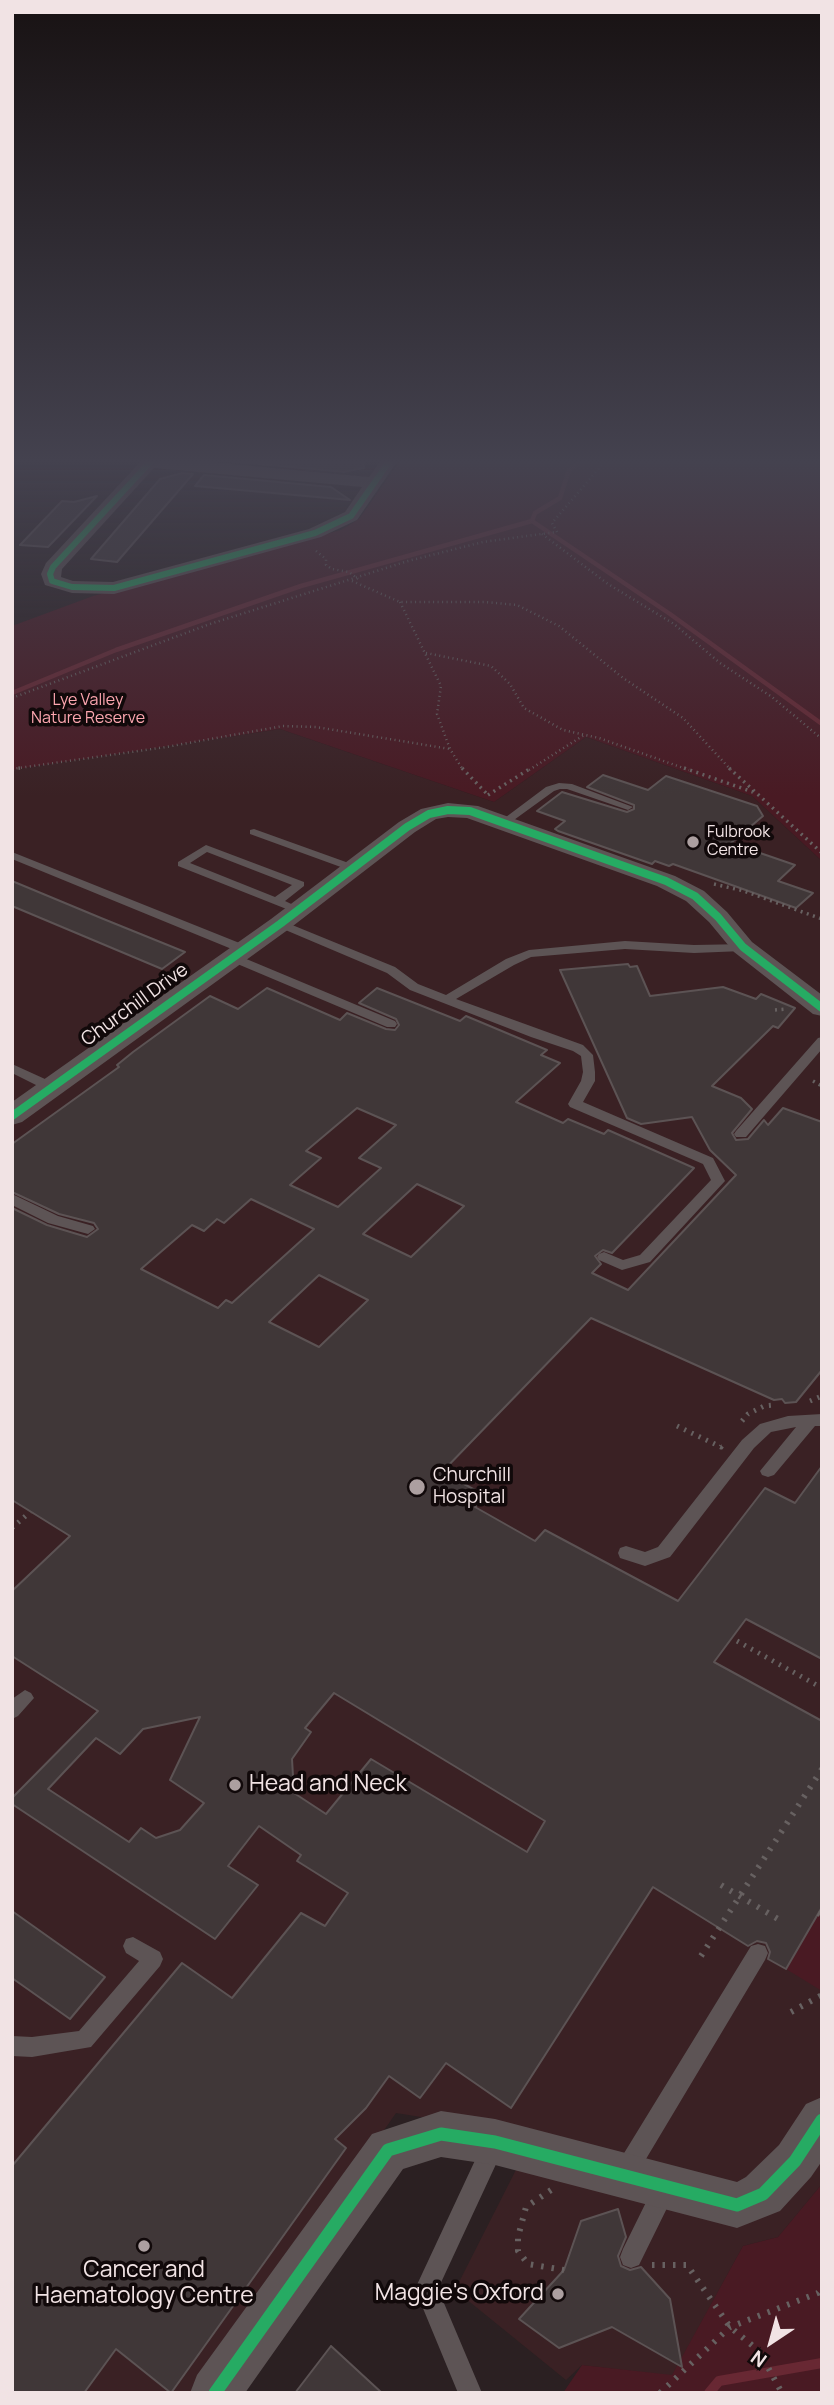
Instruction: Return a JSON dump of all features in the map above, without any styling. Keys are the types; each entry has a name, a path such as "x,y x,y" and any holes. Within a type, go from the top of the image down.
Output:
{"street":[{"path":"51,571 52,581 72,587 114,588 175,571"},
{"name":"Churchill Drive","path":"12,1116 238,953 285,912 429,814 448,810 470,811 666,881 695,896 718,917 743,947 822,1008"},
{"path":"215,2393 388,2150 441,2134 495,2142 632,2185 737,2205 764,2194 795,2161 822,2120"}],"lane":[{"path":"503,824 550,789 559,786 568,786 628,807"},
{"path":"254,832 353,868"},
{"path":"285,912 300,884 206,848 182,864 265,897 285,912 391,970 414,987 578,1048 587,1055 589,1072 575,1104 708,1161 718,1181 645,1259 622,1265 604,1257"},
{"path":"12,855 238,953 391,1024"},
{"path":"448,999 510,962 529,954 625,945 694,949 743,947"},
{"path":"741,1134 822,1041"},
{"path":"12,1068 51,1087"},
{"path":"12,1199 53,1220 88,1229"},
{"path":"768,1471 816,1420"},
{"path":"626,1553 645,1559 664,1552 748,1444 766,1428 788,1422 816,1420"},
{"path":"12,2046 32,2048 84,2040 153,1959 133,1946"},
{"path":"635,2261 632,2185 758,1953"},
{"path":"470,2393 426,2289 495,2142"}],"path":[{"path":"339,571 355,576 372,571"},
{"path":"592,571 674,624 704,650 772,697 822,739"},
{"path":"12,698 210,624 351,581 355,576"},
{"path":"351,581 400,602 485,602 517,605 559,626 623,678 683,718 742,782 822,853"},
{"path":"400,602 441,687 438,714 450,749 463,770 488,795 584,735"},
{"path":"426,653 491,666 510,684 524,708 563,730 757,794"},
{"path":"12,769 166,747 282,726 316,727 450,749"},
{"path":"817,1076 812,1082 822,1086"},
{"path":"12,1528 30,1511"},
{"path":"737,1641 822,1688"},
{"path":"702,1956 822,1769"},
{"path":"720,1885 778,1919"},
{"path":"791,2012 822,1995"},
{"path":"564,2270 528,2264 518,2251 518,2237 526,2207 632,2185"},
{"path":"635,2261 687,2265 730,2327 759,2351 782,2393"},
{"path":"660,2393 730,2327 822,2290"}],"shaded area":[{"name":"Churchill Hospital","path":"280,729 494,802 586,737 752,796 822,861 822,2184 778,2237 743,2246 672,2376 582,2365 566,2380 455,2290 521,2160 528,2134 396,2113 201,2393 12,2393 12,770"}],"green space":[{"name":"Lye Valley Nature Reserve","path":"186,571 822,571 822,861 752,796 586,737 494,802 280,729 12,770 12,626 93,596"},
{"path":"822,1907 822,1991 786,1969"},
{"path":"822,2184 822,2393 563,2393 582,2365 672,2375 743,2246 778,2237"}],"building":[{"name":"Fulbrook Centre","path":"603,775 648,790 666,776 757,806 763,816 731,843 795,865 778,881 813,893 796,908 673,864 669,866 655,861 652,864 558,831 555,829 565,821 537,811 562,792 627,812 634,809 634,805 587,787"},
{"path":"12,881 185,952 162,969 12,906"},
{"path":"628,964 630,967 637,966 650,996 723,987 756,999 761,994 795,1008 778,1028 773,1026 712,1086 741,1098 752,1109 732,1133 736,1140 748,1139 764,1120 768,1125 783,1108 822,1122 822,1370 796,1402 785,1403 782,1399 774,1400 591,1318 442,1472 486,1496 475,1507 535,1541 545,1530 678,1601 765,1488 795,1503 822,1466 822,1659 746,1619 714,1662 822,1721 822,1907 786,1969 768,1959 770,1952 766,1943 757,1941 748,1946 653,1887 511,2108 446,2063 420,2098 389,2076 366,2108 335,2139 346,2148 171,2393 116,2349 84,2393 12,2393 12,2166 182,1963 232,1998 301,1913 325,1926 348,1893 297,1861 301,1855 259,1826 228,1866 258,1885 215,1939 12,1804 12,1798 98,1711 12,1656 12,1591 70,1536 12,1500 12,1208 47,1225 87,1237 98,1229 94,1223 59,1214 12,1192 12,1144 119,1067 117,1065 133,1052 210,996 238,1009 267,988 340,1020 347,1013 395,1030 399,1025 396,1019 359,1003 377,988 460,1021 466,1016 547,1050 541,1055 560,1063 516,1102 563,1123 568,1119 604,1134 608,1130 694,1168 612,1253 603,1250 595,1256 601,1264 592,1273 628,1290 736,1175 710,1150 692,1117 641,1124 627,1118 560,970","holes":["357,1108 396,1125 359,1158 381,1168 338,1207 290,1185 321,1158 306,1151","417,1184 464,1206 411,1257 363,1234","251,1199 314,1229 232,1303 226,1300 218,1308 141,1269 192,1225 204,1231 217,1219 224,1223","319,1275 368,1300 319,1347 269,1322","334,1693 545,1821 527,1852 371,1759 326,1814 294,1793 292,1759 311,1732 305,1728","200,1717 170,1780 204,1803 180,1830 156,1838 141,1828 129,1842 48,1789 96,1738 120,1754 143,1729"]},
{"path":"12,1911 105,1977 70,2019 12,1978"},
{"path":"618,2209 626,2237 618,2256 621,2266 630,2270 641,2267 670,2299 682,2367 612,2327 559,2348 519,2319 564,2270 581,2221"},
{"path":"331,2346 382,2393 295,2393"}],"waterway":[{"path":"12,693 116,650 301,586 353,571"},
{"path":"607,571 822,724"},
{"path":"709,2393 719,2381 822,2363"}],"cycle path":[{"path":"51,571 52,581 72,587 114,588 175,571"},
{"path":"12,1116 280,924 407,827 429,814 448,810 470,811 666,881 695,896 718,917 743,947 822,1008"},
{"path":"215,2393 388,2150 441,2134 495,2142 737,2205 763,2194 795,2161 822,2120"}],"place":[{"name":"Fulbrook Centre","path":"693,842"},
{"name":"Churchill Hospital","path":"417,1487"},
{"name":"Head and Neck","path":"235,1785"},
{"name":"Cancer and Haematology Centre","path":"144,2246"},
{"name":"Maggie's Oxford","path":"558,2294"}]}
